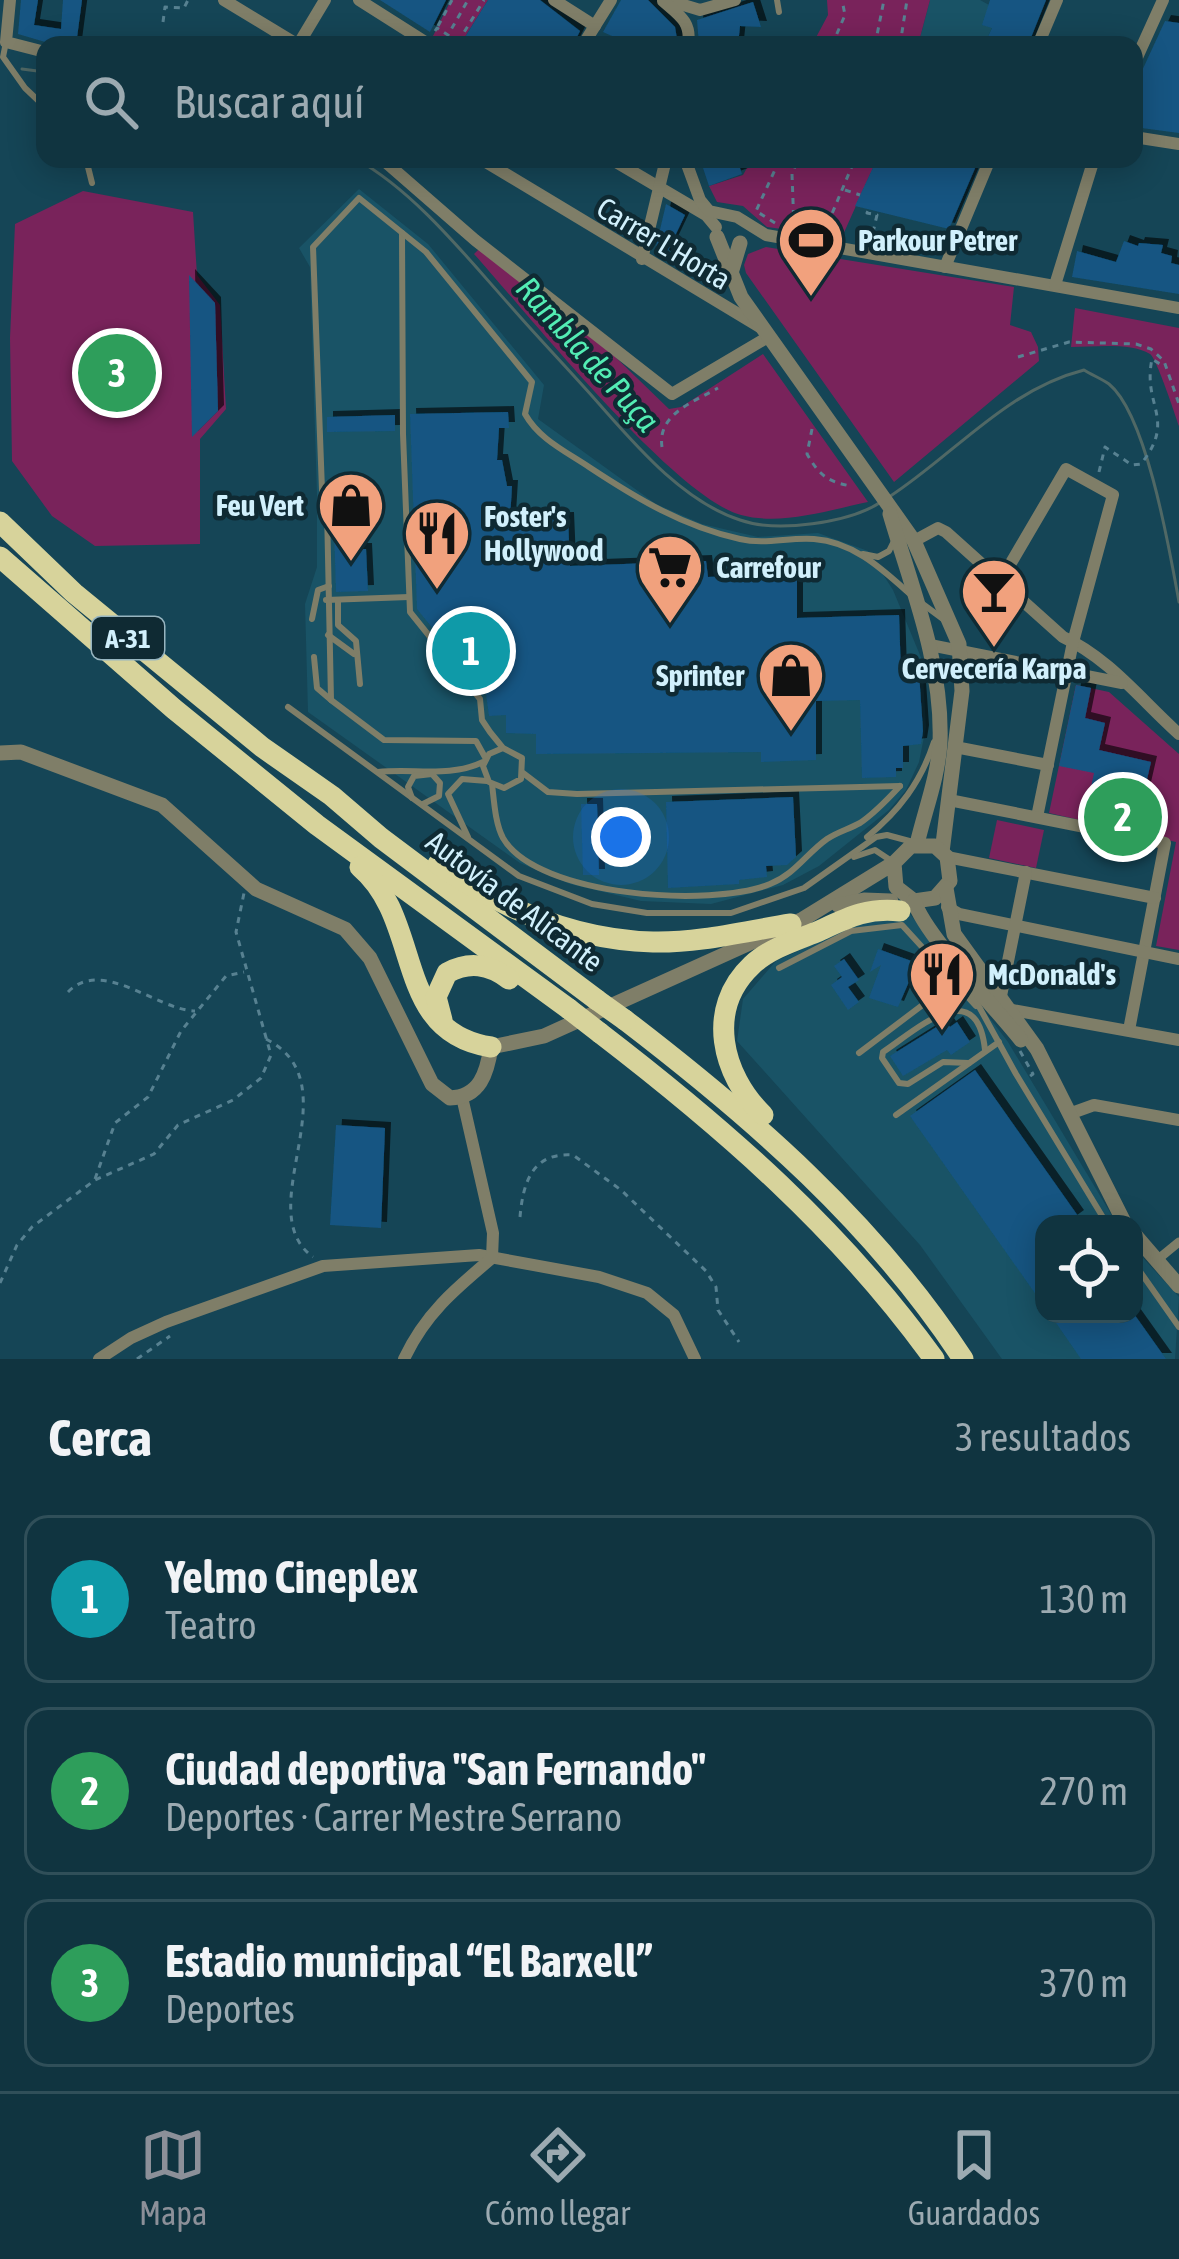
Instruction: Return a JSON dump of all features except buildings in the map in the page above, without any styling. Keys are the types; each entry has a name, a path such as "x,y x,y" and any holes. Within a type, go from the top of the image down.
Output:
{"highway":[{"name":"Autovía de Alicante","path":"0,522 74,593 262,747 699,1077 837,1201 891,1260 963,1359"},
{"name":"Autovía de Alicante","path":"0,557 174,710 317,824 600,1033 729,1136 814,1215 895,1304 934,1359"},
{"path":"332,796 507,905 560,926 655,942 791,924"},
{"path":"317,824 375,880 388,900 428,1010 448,1031 491,1047"},
{"path":"837,1201 822,1172 747,1100 729,1072 724,1046 726,1013 740,981 758,960 861,912 906,906"},
{"path":"448,1031 438,1009 437,988 446,973 465,965 498,970 536,997 568,1009"}],"street":[{"path":"10,0 6,43 36,50"},
{"path":"303,36 325,0"},
{"path":"359,0 416,36"},
{"path":"554,0 595,26"},
{"path":"589,36 611,0"},
{"path":"665,0 700,10 733,0"},
{"path":"665,0 687,22 689,36"},
{"path":"1041,36 1057,0"},
{"path":"1143,44 1163,0"},
{"path":"228,1 284,36"},
{"path":"1143,138 1179,144"},
{"path":"392,168 475,240 672,394 765,332"},
{"name":"Carrer L'Horta","path":"497,168 765,332"},
{"path":"503,172 506,168"},
{"path":"0,753 21,752 162,805 250,885 345,929 358,942 432,1084 445,1096 462,1097 480,1083 491,1047 544,1036 824,909 864,900 906,906 941,893 951,873 944,855 962,655 951,625 914,541 741,297 720,227 625,168"},
{"path":"642,259 664,168"},
{"path":"688,168 725,244 766,235"},
{"path":"945,267 985,168"},
{"path":"1055,285 1091,168"},
{"path":"720,227 737,217 766,235 1179,308"},
{"path":"731,273 745,224"},
{"path":"1001,580 1066,469 1113,495 1073,642 1037,818"},
{"path":"888,507 930,645 939,728 937,766 917,844"},
{"path":"914,541 938,528 946,532 1063,637 1114,670 1179,734"},
{"path":"930,645 962,655 1087,673 1123,683"},
{"path":"955,747 1048,766"},
{"path":"949,800 1166,843 1129,1030"},
{"path":"1120,1215 1042,1065 946,947 906,906 894,881 894,863 905,848 917,844 944,855 1154,898"},
{"path":"824,909 868,869 894,863"},
{"path":"1000,996 1026,872"},
{"path":"941,893 954,934 1012,1010 1042,1065"},
{"path":"950,910 1179,959"},
{"path":"1012,1010 1179,1040"},
{"path":"404,1359 418,1330 443,1299 492,1258 494,1233 462,1097"},
{"path":"1069,1114 1094,1105 1179,1120"},
{"path":"1157,1260 1179,1242"},
{"path":"1143,1244 1179,1286"},
{"path":"98,1359 166,1322 323,1266 384,1259 492,1258 599,1276 647,1293 674,1315 695,1359"}],"lane":[{"path":"777,0 779,11"},
{"path":"6,43 3,57 36,98"},
{"path":"88,168 92,183"},
{"path":"331,700 313,247 359,198 426,252 532,382 525,414 535,430 630,494 671,516 764,543 814,539 878,557 889,551 896,536"},
{"path":"402,230 410,612 480,699 487,727 503,748 522,758 523,773 511,787 462,779 427,805 416,802"},
{"path":"861,554 951,625"},
{"path":"312,619 318,590 329,586"},
{"path":"326,599 409,597"},
{"path":"338,600 338,625 356,640 360,683"},
{"path":"328,635 356,655"},
{"path":"314,657 317,688 384,740 476,741"},
{"path":"288,707 519,876 563,895 669,914 730,913 804,888 843,860 901,806 915,787 939,728"},
{"path":"476,741 487,727"},
{"path":"476,741 485,760 502,837 534,863 586,884 656,896 740,895 794,872 824,841 863,821 900,786 577,794 548,793 523,773"},
{"path":"375,773 407,769 461,772 503,748"},
{"path":"427,772 437,778 470,841"},
{"path":"416,802 410,781 427,772"},
{"path":"861,844 887,835 917,844"},
{"path":"843,860 874,850 894,863"},
{"path":"854,857 868,869"},
{"path":"779,968 906,906 953,982 982,1011"},
{"path":"946,947 1102,1215"},
{"path":"859,1053 953,982"},
{"path":"962,1010 968,987"},
{"path":"969,1063 943,1062 908,1084 899,1083 882,1058 883,1052 946,1009 962,1010 984,1036 985,1050"},
{"path":"896,1115 999,1042"},
{"path":"1143,1275 1179,1327"}],"path":[{"path":"163,22 165,7 184,8 188,0"},
{"path":"433,36 452,0"},
{"path":"437,28 448,35 468,0"},
{"path":"461,36 484,0"},
{"path":"836,36 845,15 842,0"},
{"path":"877,36 884,0"},
{"path":"901,36 907,0"},
{"path":"776,168 756,211 770,221 824,232 850,168"},
{"path":"794,228 795,168"},
{"path":"842,189 860,195"},
{"path":"862,242 871,241 877,215 869,209"},
{"path":"1018,357 1055,345 1114,341 1151,349 1164,361 1179,404"},
{"path":"1096,485 1105,447 1132,466 1141,464 1156,443 1160,430 1149,387 1150,364 1152,359 1160,364 1164,361"},
{"path":"662,447 660,434 666,421 718,388"},
{"path":"812,429 808,454 818,472 832,483 851,486"},
{"path":"0,1283 17,1244 32,1226 94,1180 141,1163 178,1125 245,1091 270,1064 260,1006 236,932 238,910 250,885"},
{"path":"94,1180 116,1123 148,1097 175,1038 226,976 246,972"},
{"path":"68,992 77,984 98,980 132,989 169,1008 196,1011"},
{"path":"266,1038 290,1053 298,1077 303,1121 290,1225 299,1245 323,1266"},
{"path":"1022,1071 1013,1055 1019,1051 1034,1074 1026,1078"},
{"path":"520,1217 522,1196 534,1168 545,1158 573,1155 621,1190 706,1271 716,1287 718,1310 739,1342"},
{"path":"137,1359 171,1335 166,1322"}],"shaded area":[{"path":"451,0 488,0 466,36 433,36"},
{"path":"827,0 930,0 920,36 817,36 828,15"},
{"path":"930,0 980,0 989,5 988,36 920,36"},
{"path":"747,168 873,168 842,237 767,227 743,206 717,202 709,186 743,175"},
{"path":"359,189 428,244 544,385 538,419 656,504 702,524 758,537 818,533 868,551 893,590 922,660 926,727 919,762 906,790 889,810 819,866 783,885 711,904 641,901 570,884 520,863 308,712 305,604 317,567 317,496 310,267 299,248"},
{"path":"83,191 193,212 197,275 220,305 226,409 200,439 200,544 95,546 52,516 12,461 15,224"},
{"path":"766,247 1014,287 1010,325 1031,332 1039,361 894,482 746,273 748,254"},
{"path":"480,248 605,347 669,409 681,407 763,354 868,502 772,519 741,515 712,501 678,475 602,400 474,254"},
{"path":"1075,308 1179,328 1179,426 1150,354 1122,347 1071,347"},
{"path":"1076,685 1109,692 1179,754 1179,950 1156,946 1176,842 1049,813"},
{"path":"997,820 1044,830 1036,868 989,858"},
{"path":"910,914 1008,1042 1112,1215 1035,1215 1035,1323 1143,1323 1143,1258 1179,1297 1175,1359 1002,1359 920,1245 737,1041 743,999 776,961 862,922"}],"waterway":[{"name":"Rambla de Puça","path":"22,69 36,71"},
{"name":"Rambla de Puça","path":"370,168 420,208 646,455 700,500 740,520 773,526 851,516 881,502"},
{"name":"Rambla de Puça","path":"889,497 1005,408 1056,379 1084,370 1109,384 1135,424 1155,486 1179,602"}],"place":[{"name":"Parkour Petrer","path":"811,299"},
{"name":"Estadio municipal “El Barxell”","path":"117,373"},
{"name":"Feu Vert","path":"351,564"},
{"name":"Foster's Hollywood","path":"437,592"},
{"name":"Carrefour","path":"670,626"},
{"name":"Cervecería Karpa","path":"994,650"},
{"name":"Yelmo Cineplex","path":"471,651"},
{"name":"Sprinter","path":"791,734"},
{"name":"Ciudad deportiva \"San Fernando\"","path":"1123,817"},
{"name":"McDonald's","path":"942,1033"}]}
